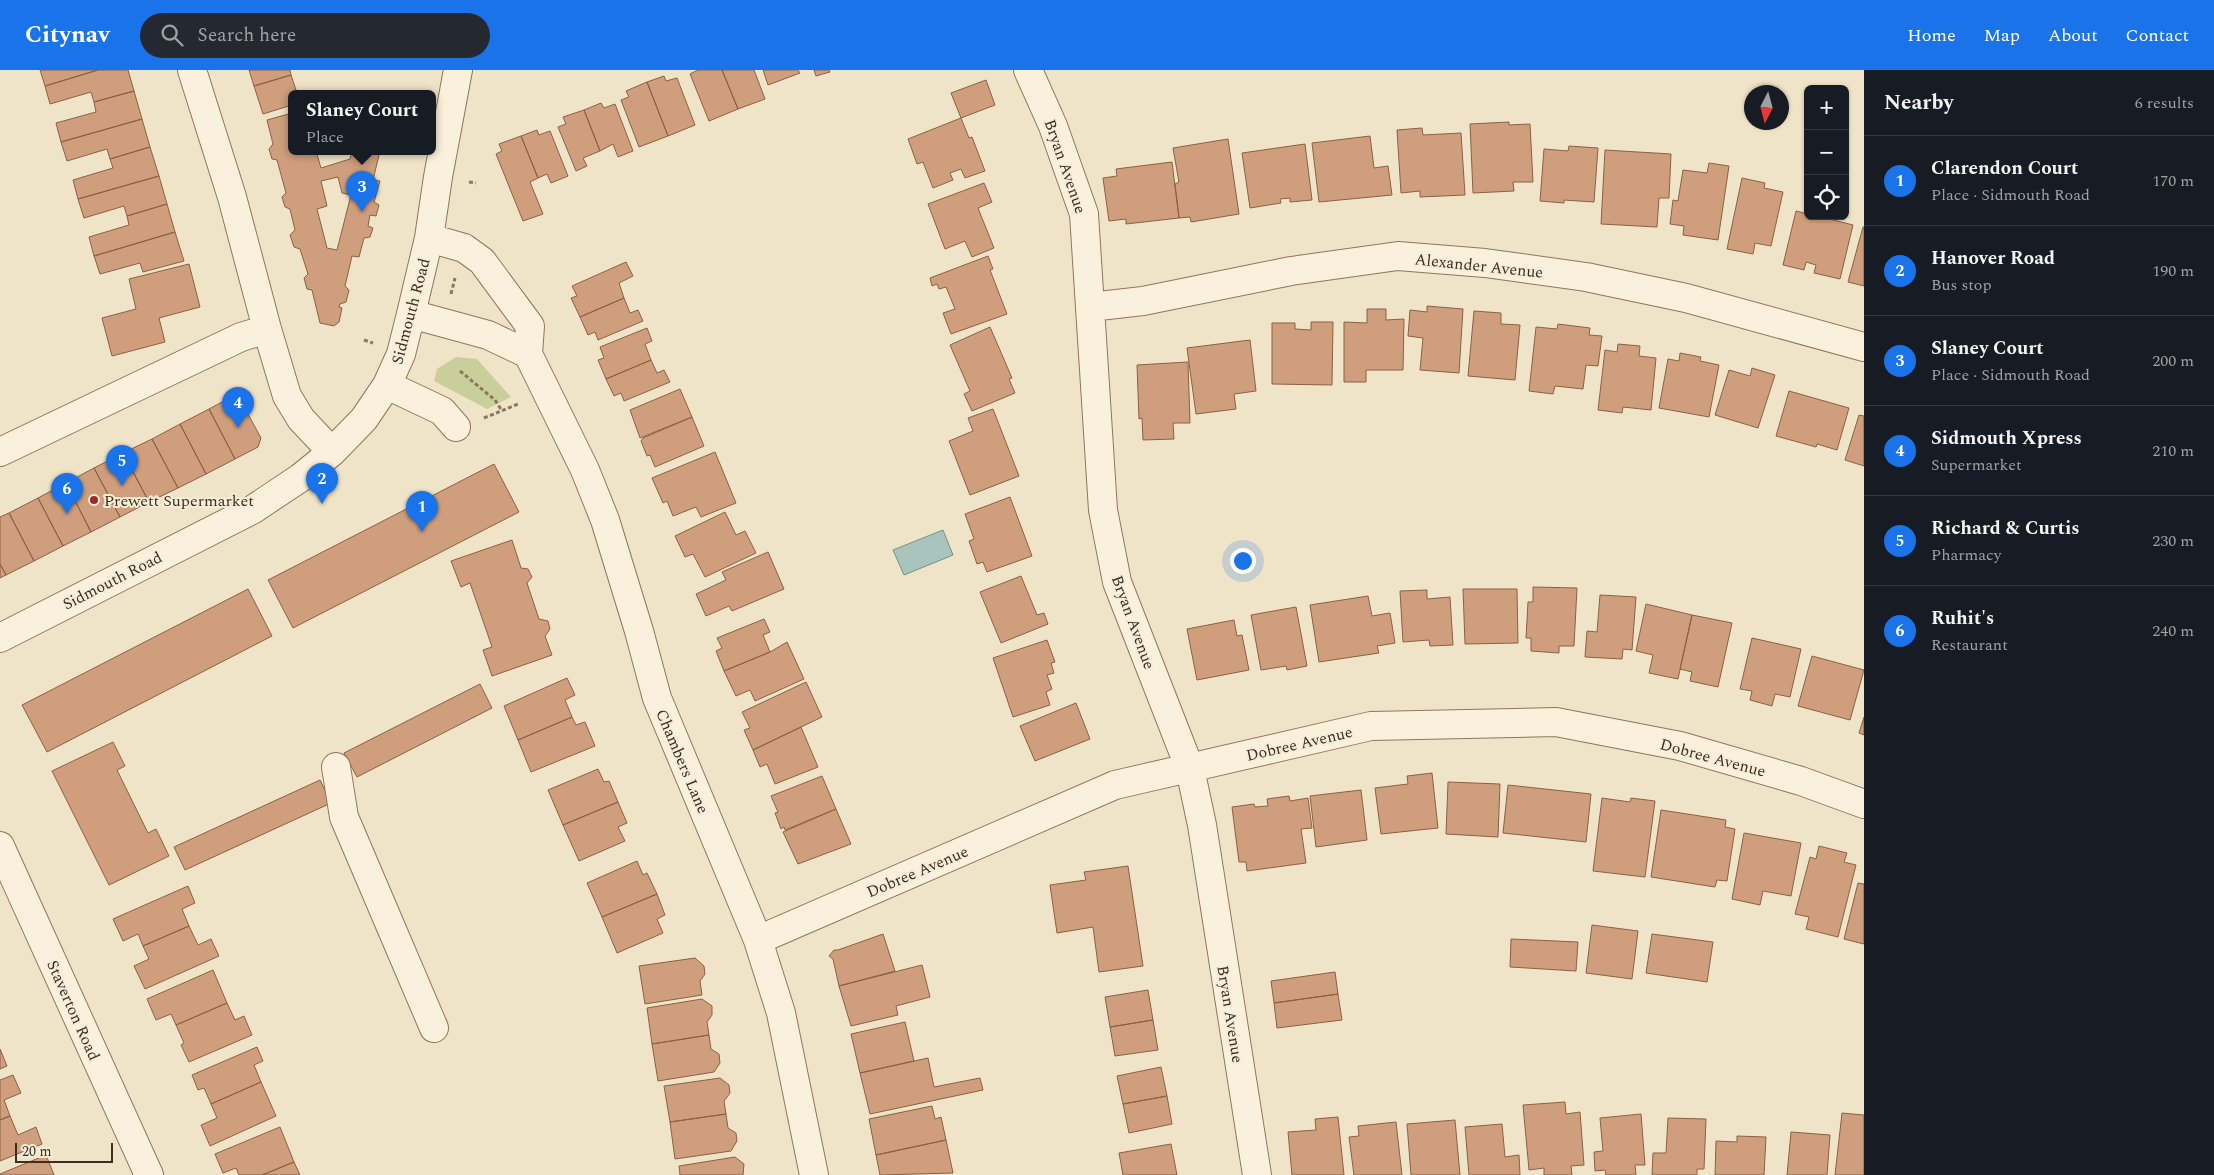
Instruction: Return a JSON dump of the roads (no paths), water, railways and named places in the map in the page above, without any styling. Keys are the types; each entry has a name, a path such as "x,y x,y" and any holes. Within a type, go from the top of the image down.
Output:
{"street":[{"path":"192,70 232,198 287,396 301,419 332,452"},
{"name":"Sidmouth Road","path":"0,638 252,510 300,478 332,452 364,419 387,385 400,354 411,314 429,238 438,177 458,70"},
{"name":"Bryan Avenue","path":"1028,70 1053,126 1084,214 1103,510 1117,582 1190,768 1202,825 1257,1175"},
{"name":"Chambers Lane","path":"429,238 464,248 482,261 530,326 528,354 584,470 605,520 639,631 657,698 758,940 781,1013 814,1175"},
{"name":"Alexander Avenue","path":"1090,307 1143,301 1291,271 1398,256 1485,263 1586,277 1686,298 1864,347"},
{"path":"488,335 511,300"},
{"path":"411,314 488,335 528,354"},
{"path":"0,452 241,337 267,329"},
{"path":"387,385 442,411 466,425"},
{"name":"Dobree Avenue","path":"758,940 1115,785 1371,726 1556,722 1680,746 1801,781 1864,804"},
{"path":"336,767 344,817 434,1028"},
{"name":"Staverton Road","path":"0,846 149,1175"}],"water":[{"path":"943,530 953,555 904,575 893,550"}],"place":[{"name":"Slaney Court","path":"362,212"},
{"name":"Sidmouth Xpress","path":"238,428"},
{"name":"Richard & Curtis","path":"122,486"},
{"name":"Prewett Supermarket","path":"94,500"},
{"name":"Hanover Road","path":"322,504"},
{"name":"Ruhit's","path":"67,514"},
{"name":"Clarendon Court","path":"422,532"}]}
